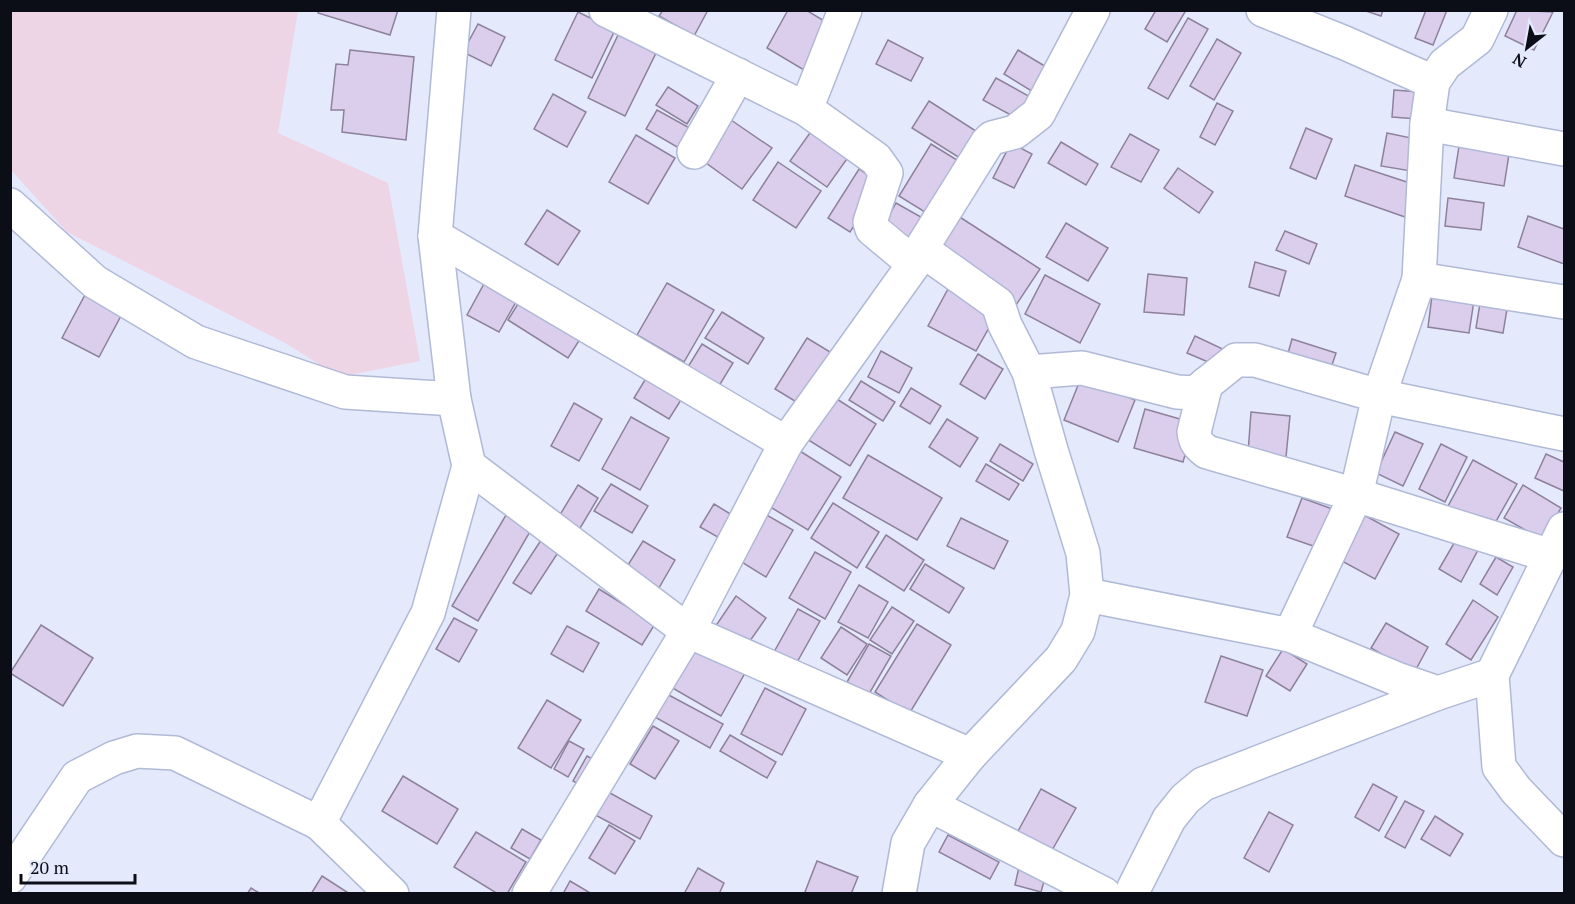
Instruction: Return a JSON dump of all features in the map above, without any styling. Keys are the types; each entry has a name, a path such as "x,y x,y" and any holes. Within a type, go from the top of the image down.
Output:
{"street":[{"path":"319,823 428,613 469,466 454,399 435,236 454,10"},
{"path":"606,10 806,109 876,159 886,173 870,222 872,229 998,304 1005,325 1029,372 1083,553 1087,595 1078,631 1061,658 970,755 930,805 908,843 899,894"},
{"path":"806,109 845,10"},
{"path":"529,894 688,631 786,443 917,256 987,143 992,138 1015,132 1038,114 1093,10"},
{"path":"1263,10 1433,82"},
{"path":"1290,635 1356,495 1379,396 1419,279 1428,124 1433,82 1445,64 1477,39 1491,10"},
{"path":"694,152 738,75"},
{"path":"1428,124 1564,149"},
{"path":"10,205 95,282 196,342 345,392 454,399"},
{"path":"435,236 786,443"},
{"path":"1419,279 1564,302"},
{"path":"1029,372 1082,368 1177,392 1195,393 1236,360 1254,360 1379,396 1564,434"},
{"path":"1206,384 1194,432 1195,440 1207,452 1356,495 1558,542 1492,675 1500,767 1516,790 1564,840"},
{"path":"469,466 688,631 970,755"},
{"path":"1087,595 1290,635 1397,679 1438,693"},
{"path":"930,805 1129,892 1169,819 1185,799 1203,784 1438,693 1492,675"},
{"path":"10,877 77,777 114,758 137,750 175,753 319,823 392,894"}],"shaded area":[{"path":"11,11 298,11 278,133 388,183 420,361 339,377 287,344 67,232 11,170"}],"building":[{"path":"318,10 398,10 390,35 318,13"},
{"path":"663,10 708,10 694,36 659,16"},
{"path":"788,10 806,10 831,25 804,70 767,48"},
{"path":"1156,10 1185,12 1167,42 1145,29"},
{"path":"1363,10 1383,10 1381,16"},
{"path":"1426,10 1447,10 1433,45 1415,38"},
{"path":"1517,10 1553,12 1534,50 1505,36"},
{"path":"578,12 615,30 592,78 555,60"},
{"path":"1188,18 1208,29 1168,99 1148,88"},
{"path":"478,24 505,37 491,66 463,52"},
{"path":"619,33 657,51 625,116 588,98"},
{"path":"1217,39 1241,53 1214,100 1190,86"},
{"path":"888,40 923,58 911,81 876,64"},
{"path":"350,50 414,57 406,140 342,132 344,110 331,110 336,64 348,65"},
{"path":"1018,50 1058,74 1043,98 1004,74"},
{"path":"996,78 1034,99 1022,121 983,100"},
{"path":"668,87 698,106 687,124 656,105"},
{"path":"1394,90 1420,92 1418,119 1392,117"},
{"path":"553,94 586,112 567,147 534,129"},
{"path":"929,101 979,133 963,160 912,128"},
{"path":"1217,103 1233,111 1215,145 1200,137"},
{"path":"657,110 695,131 684,151 646,129"},
{"path":"731,120 772,148 742,189 702,160"},
{"path":"1306,128 1332,139 1316,179 1290,168"},
{"path":"812,130 849,156 827,187 790,161"},
{"path":"1387,133 1416,139 1411,171 1381,166"},
{"path":"1130,134 1159,150 1141,182 1111,167"},
{"path":"636,135 675,158 648,204 609,182"},
{"path":"1460,140 1510,148 1504,186 1454,178"},
{"path":"1061,142 1098,164 1086,185 1048,163"},
{"path":"1011,143 1032,154 1014,188 993,178"},
{"path":"931,144 965,165 933,217 899,196"},
{"path":"778,162 821,191 796,228 753,200"},
{"path":"1355,165 1416,185 1405,217 1345,196"},
{"path":"1178,168 1213,192 1199,213 1164,188"},
{"path":"859,169 881,184 850,232 828,218"},
{"path":"1448,198 1484,203 1481,230 1445,226"},
{"path":"896,203 928,221 915,244 883,226"},
{"path":"547,210 580,231 558,265 525,244"},
{"path":"952,212 1040,269 1016,305 929,248"},
{"path":"1528,216 1564,229 1564,264 1518,247"},
{"path":"1066,223 1108,248 1088,281 1046,257"},
{"path":"1285,231 1317,244 1309,264 1276,250"},
{"path":"1255,262 1286,271 1279,296 1249,287"},
{"path":"1148,274 1187,278 1184,315 1144,312"},
{"path":"1045,275 1100,304 1080,343 1025,314"},
{"path":"485,282 517,300 499,332 467,315"},
{"path":"667,283 714,310 684,362 637,335"},
{"path":"1433,288 1475,294 1469,333 1428,327"},
{"path":"948,289 996,315 976,351 928,326"},
{"path":"86,293 123,312 99,357 62,338"},
{"path":"524,294 584,333 568,358 508,320"},
{"path":"1481,297 1508,303 1503,333 1476,328"},
{"path":"722,312 764,338 748,364 705,338"},
{"path":"1195,336 1227,351 1220,367 1187,353"},
{"path":"807,338 835,355 803,406 775,389"},
{"path":"1292,339 1336,353 1330,371 1287,357"},
{"path":"702,344 733,363 714,394 683,375"},
{"path":"881,351 912,368 899,393 868,377"},
{"path":"978,354 1003,369 985,399 960,384"},
{"path":"651,370 686,392 669,419 634,398"},
{"path":"1081,378 1135,400 1118,442 1064,420"},
{"path":"861,381 895,402 883,421 849,400"},
{"path":"911,388 941,406 930,424 900,406"},
{"path":"829,394 876,424 850,466 802,436"},
{"path":"574,403 602,419 579,461 551,446"},
{"path":"1145,409 1194,423 1183,462 1134,448"},
{"path":"1251,412 1290,416 1286,457 1248,453"},
{"path":"631,417 669,438 640,490 602,469"},
{"path":"947,419 978,438 960,467 929,447"},
{"path":"1395,432 1423,444 1403,486 1376,473"},
{"path":"1000,444 1033,464 1023,481 990,461"},
{"path":"1441,444 1467,457 1445,502 1419,489"},
{"path":"792,446 841,477 808,530 759,500"},
{"path":"1546,454 1564,462 1564,491 1535,478"},
{"path":"868,455 942,498 917,540 843,498"},
{"path":"1473,460 1517,484 1490,532 1447,508"},
{"path":"986,464 1019,484 1009,500 976,481"},
{"path":"611,484 648,506 632,533 594,511"},
{"path":"578,485 598,498 573,540 552,528"},
{"path":"1523,485 1561,508 1543,540 1504,518"},
{"path":"1302,498 1335,510 1322,549 1287,537"},
{"path":"833,503 879,532 857,568 811,538"},
{"path":"714,504 737,518 723,540 700,527"},
{"path":"758,510 793,530 766,577 732,556"},
{"path":"506,515 531,530 478,621 452,606"},
{"path":"1364,515 1399,534 1375,579 1340,560"},
{"path":"961,518 1008,541 994,569 947,546"},
{"path":"545,534 563,545 531,594 513,583"},
{"path":"886,535 924,560 904,591 866,567"},
{"path":"1457,538 1478,550 1461,582 1439,569"},
{"path":"643,541 675,560 656,593 623,573"},
{"path":"815,552 851,572 825,619 789,598"},
{"path":"1496,557 1513,567 1497,595 1480,584"},
{"path":"925,564 964,588 949,613 910,589"},
{"path":"859,585 888,602 868,638 838,622"},
{"path":"599,589 655,624 642,645 586,611"},
{"path":"736,596 766,618 745,648 715,627"},
{"path":"1473,600 1498,617 1471,660 1446,644"},
{"path":"892,607 914,621 892,654 870,640"},
{"path":"798,609 820,621 796,664 774,652"},
{"path":"454,618 477,630 459,662 436,649"},
{"path":"1386,623 1428,647 1414,673 1371,648"},
{"path":"917,624 951,645 909,714 875,692"},
{"path":"41,625 93,658 63,706 10,673"},
{"path":"567,626 599,643 583,672 551,654"},
{"path":"841,627 867,644 847,675 821,658"},
{"path":"694,644 745,673 721,716 669,686"},
{"path":"869,644 891,656 869,694 847,682"},
{"path":"1283,649 1307,664 1290,691 1266,676"},
{"path":"1221,656 1263,670 1247,716 1205,702"},
{"path":"765,688 806,709 782,755 741,734"},
{"path":"665,693 723,724 710,748 653,716"},
{"path":"547,700 581,720 551,768 518,748"},
{"path":"653,726 679,741 655,779 630,764"},
{"path":"730,735 776,762 767,778 720,751"},
{"path":"569,741 584,749 568,777 554,769"},
{"path":"587,756 603,765 588,790 573,781"},
{"path":"403,776 458,809 437,844 382,811"},
{"path":"1373,784 1397,797 1379,831 1355,817"},
{"path":"599,787 652,816 640,839 586,810"},
{"path":"1041,789 1076,808 1051,852 1017,833"},
{"path":"1405,801 1424,811 1405,848 1385,837"},
{"path":"1269,812 1293,825 1269,872 1244,858"},
{"path":"1435,816 1463,834 1450,856 1421,839"},
{"path":"609,825 635,841 615,874 589,858"},
{"path":"522,829 541,840 530,859 511,848"},
{"path":"476,832 526,862 507,894 498,894 454,867"},
{"path":"948,835 999,862 990,879 939,852"},
{"path":"817,861 858,877 851,894 809,894 805,892"},
{"path":"1019,867 1046,874 1041,892 1015,885"},
{"path":"698,868 724,883 719,894 684,894"},
{"path":"322,876 350,894 311,894"},
{"path":"570,881 592,894 563,894"},
{"path":"251,888 261,894 247,894"}]}
